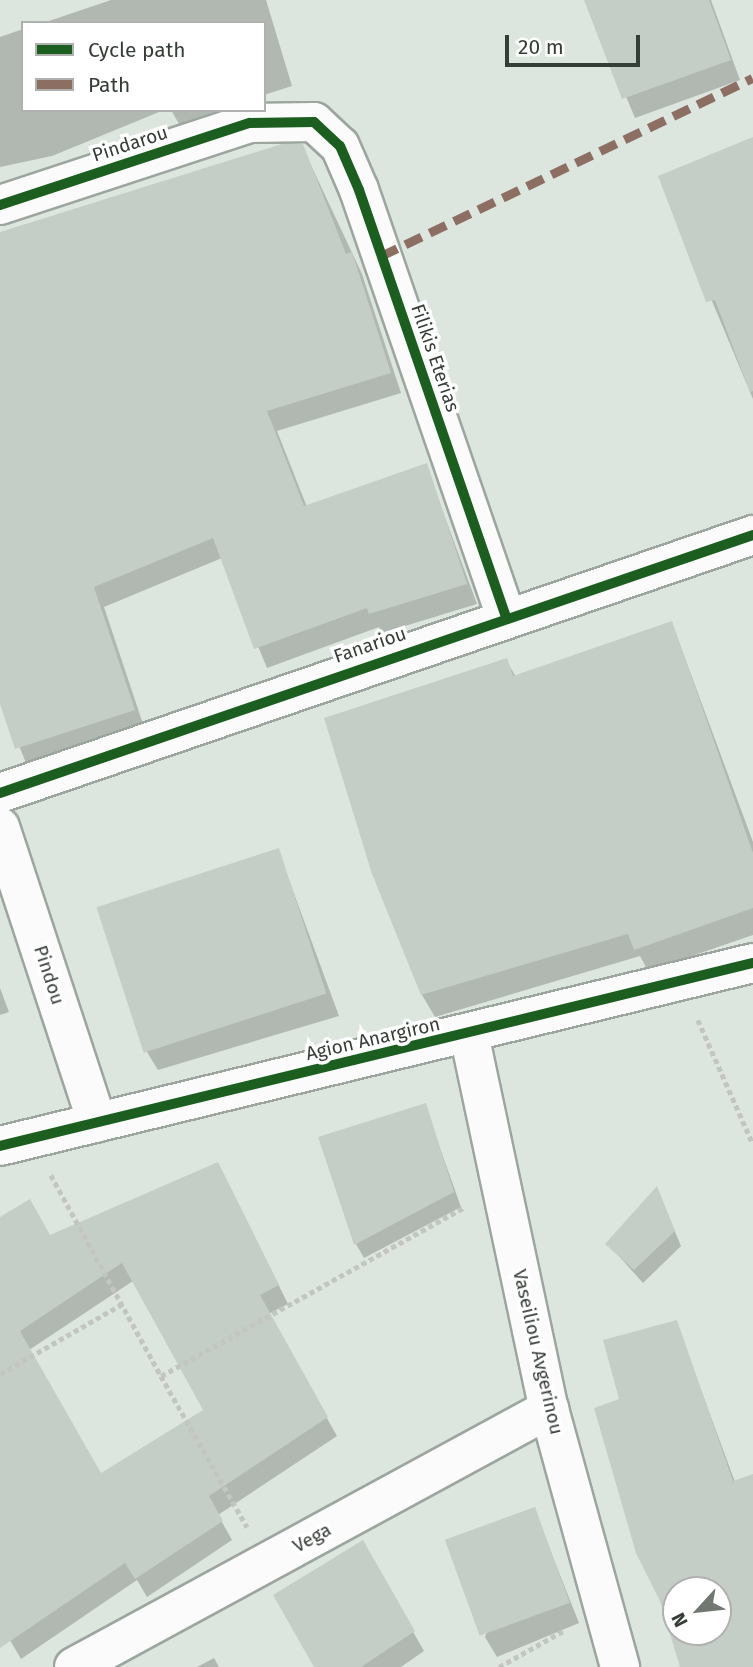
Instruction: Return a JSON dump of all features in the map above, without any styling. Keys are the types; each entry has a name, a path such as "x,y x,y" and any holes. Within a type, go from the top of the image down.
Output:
{"street":[{"name":"Pindarou","path":"0,205 250,123 314,122"},
{"name":"Filikis Eterias","path":"314,122 340,146 359,190 505,615"},
{"name":"Fanariou","path":"0,793 505,615 753,535"},
{"name":"Pindou","path":"4,852 97,1122"},
{"name":"Agion Anargiron","path":"15,1142 469,1034 753,962"},
{"name":"Vaseiliou Avgerinou","path":"469,1034 550,1409 620,1667"},
{"name":"Vega","path":"74,1667 550,1409"}],"path":[{"path":"681,981 753,1143"},
{"path":"15,1142 122,1304 267,1562"},
{"path":"161,1376 502,1187"},
{"path":"0,1374 122,1304"},
{"path":"499,1667 604,1608"}],"building":[{"path":"584,0 709,0 731,60 622,99"},
{"path":"753,137 753,391 750,392 715,300 706,302 658,176"},
{"path":"282,144 303,144 346,254 352,252 391,373 267,411 304,506 427,463 467,584 369,614 367,608 254,649 213,538 94,587 135,710 15,749 0,704 0,232"},
{"path":"672,621 753,853 753,908 634,950 628,934 421,995 372,874 324,718 507,658 513,676"},
{"path":"279,848 326,994 144,1053 96,907"},
{"path":"426,1103 454,1192 354,1245 318,1137"},
{"path":"218,1162 279,1285 260,1295 328,1417 209,1496 223,1521 135,1579 125,1563 0,1648 0,1217 30,1199 50,1235","holes":["122,1263 203,1410 101,1473 20,1331"]},
{"path":"657,1186 675,1231 634,1270 605,1244"},
{"path":"677,1320 733,1481 753,1474 753,1667 680,1667 674,1646 732,1646 732,1576 662,1576 662,1608 636,1553 594,1408 619,1399 603,1340"},
{"path":"535,1507 570,1603 480,1636 445,1540"},
{"path":"363,1540 415,1631 361,1667 314,1667 273,1595"}],"marked path":[{"path":"381,256 753,78"}],"cycle path":[{"path":"0,205 250,123 314,122 340,146 359,190 505,615"},
{"path":"0,793 753,535"},
{"path":"0,1146 753,963"}]}
